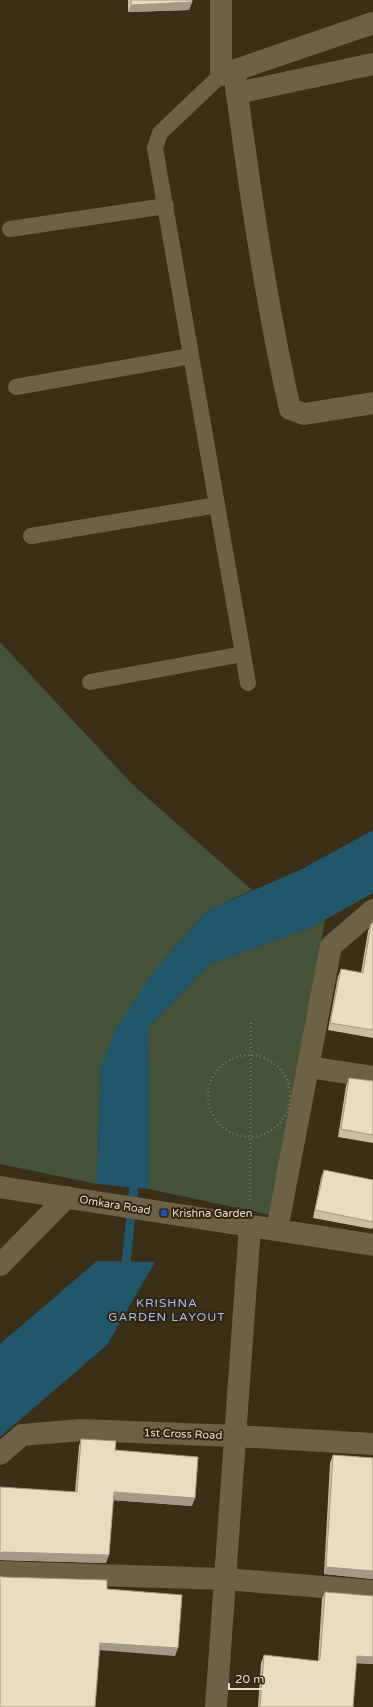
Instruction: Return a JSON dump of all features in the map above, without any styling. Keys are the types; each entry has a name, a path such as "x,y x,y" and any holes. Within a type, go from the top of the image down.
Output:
{"street":[{"path":"221,0 227,73 237,93 277,350 290,409 304,414 373,403"},
{"path":"227,73 373,23"},
{"path":"237,93 373,64"},
{"path":"277,1230 331,946 373,910"},
{"path":"308,1067 373,1077"},
{"name":"Omkara Road","path":"0,1187 373,1245"},
{"path":"0,1265 67,1197"},
{"path":"216,1707 250,1226"},
{"name":"1st Cross Road","path":"0,1454 22,1435 81,1430 235,1436 373,1444"},
{"path":"0,1572 225,1579 373,1591"}],"lane":[{"path":"227,73 160,133 155,148 248,683"},
{"path":"10,228 166,206"},
{"path":"16,387 191,356"},
{"path":"31,536 217,505"},
{"path":"90,682 243,654"}],"path":[{"path":"250,1226 251,1023"},
{"path":"250,1055 264,1058 276,1065 285,1076 290,1089 290,1104 285,1116 276,1128 264,1135 250,1138 237,1136 225,1130 216,1121 210,1109 208,1096 210,1083 216,1071 226,1062 238,1056 250,1055"}],"green space":[{"path":"0,642 132,784 252,890 208,910 154,971 101,1066 97,1184 0,1164"},
{"path":"325,920 275,1216 149,1189 148,1028 210,964 310,928"}],"water":[{"path":"373,830 373,893 310,928 210,964 148,1028 149,1189 97,1184 101,1066 115,1030 154,971 208,910 302,869"},
{"path":"97,1261 155,1262 107,1345 0,1437 0,1344"}],"building":[{"path":"131,0 192,0 192,2 131,5"},
{"path":"373,922 373,1030 330,1023 341,969 363,973 371,924"},
{"path":"349,1078 373,1081 373,1135 341,1129"},
{"path":"324,1170 373,1180 373,1222 315,1210"},
{"path":"81,1439 116,1441 115,1450 198,1457 195,1498 114,1492 109,1555 0,1553 0,1487 77,1492"},
{"path":"333,1455 373,1458 373,1571 326,1567"},
{"path":"0,1576 107,1580 107,1589 182,1595 178,1648 100,1643 95,1707 0,1707"},
{"path":"325,1592 373,1596 373,1657 357,1656 353,1707 260,1707 264,1655 318,1661 320,1659"}],"waterway":[{"path":"125,1273 135,1176"}],"place":[{"name":"Krishna Garden","path":"164,1213"}],"district":[{"name":"KRISHNA GARDEN LAYOUT","path":"167,1310"}]}
